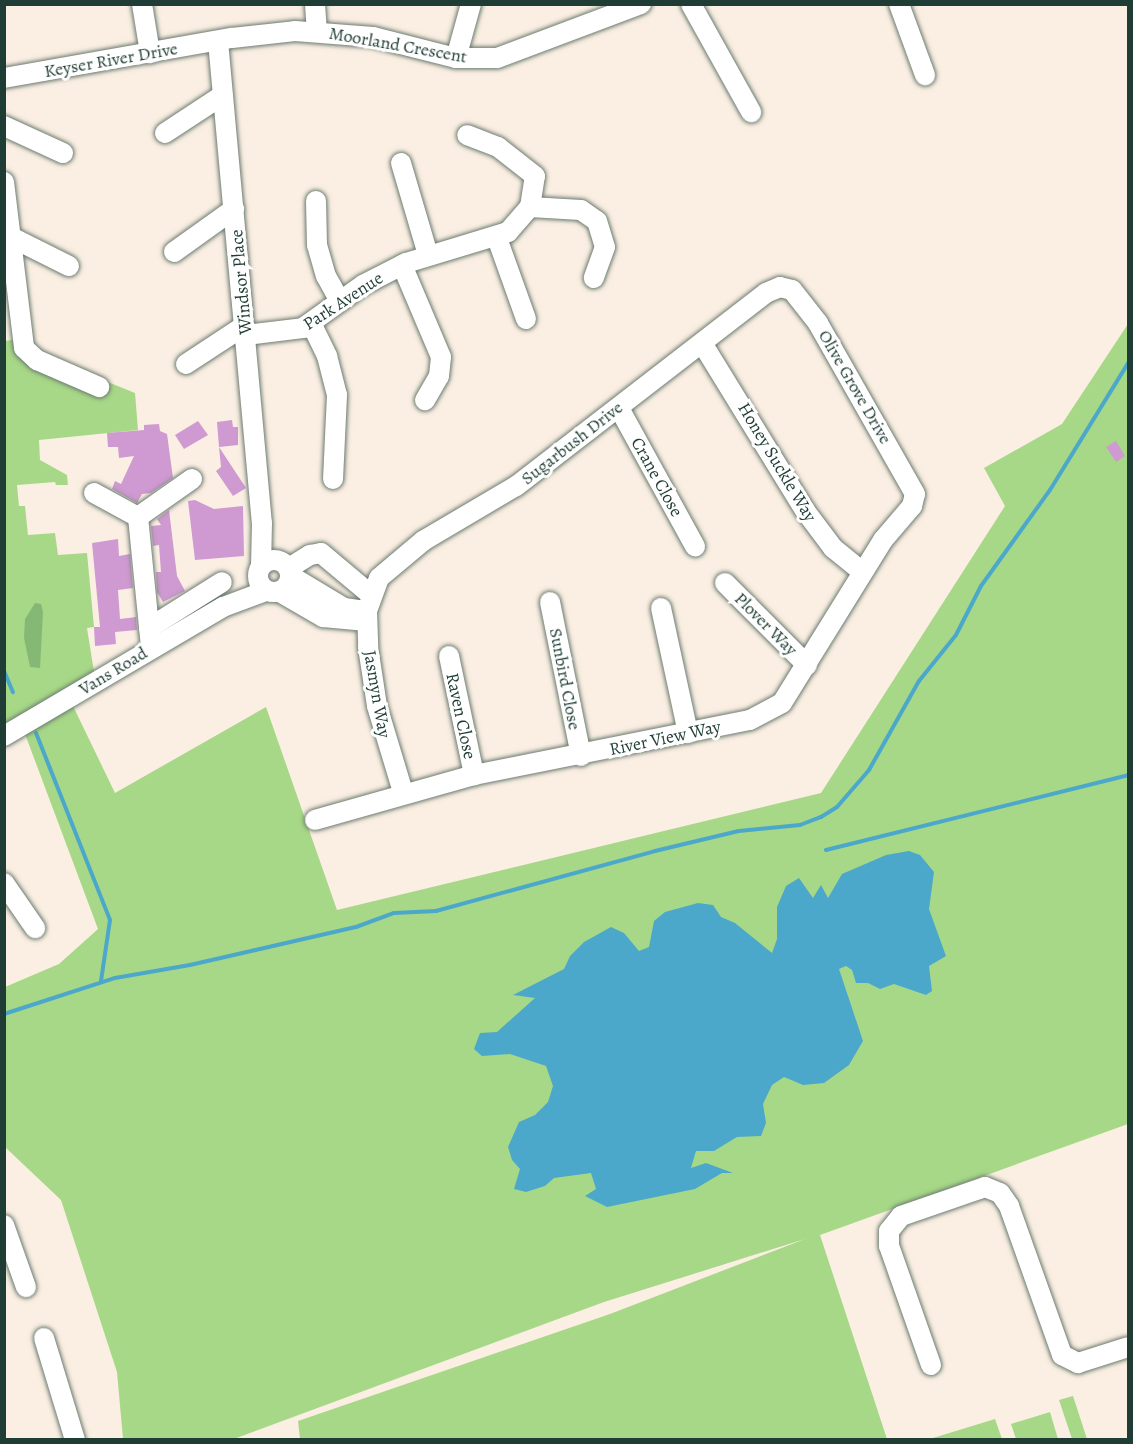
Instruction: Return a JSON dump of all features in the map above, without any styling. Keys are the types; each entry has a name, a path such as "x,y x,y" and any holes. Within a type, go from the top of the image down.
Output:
{"street":[{"path":"142,4 150,53"},
{"path":"315,4 317,31"},
{"path":"456,58 471,4"},
{"name":"Moorland Crescent","path":"218,41 317,31 373,37 456,58 509,56 641,4"},
{"path":"691,4 751,112"},
{"path":"899,4 925,75"},
{"name":"Keyser River Drive","path":"4,78 218,41"},
{"name":"Windsor Place","path":"218,41 262,523 275,576"},
{"path":"165,133 223,95"},
{"path":"4,126 63,153"},
{"path":"467,135 498,147 529,168 535,179 530,207 581,210 597,221 605,247 594,278"},
{"path":"401,163 428,255"},
{"path":"4,182 8,249 24,348 37,360 99,387"},
{"path":"316,201 317,245 327,276 340,301"},
{"name":"Park Avenue","path":"245,330 293,331 311,323 340,301 402,264 428,255 497,238 518,222 530,207"},
{"path":"174,252 234,209"},
{"path":"497,238 526,319"},
{"path":"8,249 69,266"},
{"path":"402,264 441,357 439,376 425,400"},
{"name":"Sugarbush Drive","path":"368,609 379,578 423,541 516,486 774,288"},
{"name":"Olive Grove Drive","path":"774,288 792,290 818,323 913,488 912,506"},
{"path":"311,323 327,356 337,395 333,479"},
{"path":"186,364 245,330"},
{"name":"Honey Suckle Way","path":"702,343 806,512 833,548 863,572"},
{"name":"Crane Close","path":"619,408 695,546"},
{"path":"138,517 192,479"},
{"path":"94,493 138,517"},
{"name":"River View Way","path":"315,820 403,792 474,775 688,734 768,713 782,703 863,572 912,506"},
{"path":"138,517 150,648"},
{"name":"Vans Road","path":"4,736 310,555 321,553 368,609"},
{"path":"275,576 344,608 368,609"},
{"path":"149,628 222,582"},
{"name":"Plover Way","path":"725,584 807,665"},
{"name":"Sunbird Close","path":"550,602 581,756"},
{"path":"661,608 688,734"},
{"name":"Jasmyn Way","path":"368,609 377,706 403,792"},
{"name":"Raven Close","path":"449,656 474,775"},
{"path":"4,883 35,928"},
{"path":"931,1365 889,1246 889,1231 901,1216 985,1187 1000,1193 1009,1206 1067,1360 1084,1362 1128,1347"},
{"path":"4,1226 26,1287"},
{"path":"44,1338 75,1440"}],"green space":[{"path":"1128,324 1128,1124 820,1235 887,1439 300,1439 298,1421 610,1314 805,1239 604,1302 234,1439 123,1439 117,1372 61,1200 5,1147 5,987 59,964 98,929 25,734 73,706 115,793 266,707 337,910 821,793 1005,506 984,468 1062,424"},
{"path":"21,339 24,348 135,393 138,430 39,440 40,460 67,475 68,485 56,485 55,482 17,485 19,506 25,506 28,535 55,533 58,555 87,553 94,627 87,628 94,672 5,724 4,341"},
{"path":"35,603 41,604 43,612 40,668 30,667 24,638 25,619"},
{"path":"1073,1396 1087,1439 1072,1439 1059,1400"},
{"path":"1050,1412 1058,1439 1016,1439 1011,1424"},
{"path":"995,1419 1002,1439 933,1438"}],"water":[{"path":"909,851 920,855 934,872 929,909 946,956 929,966 932,991 926,995 894,984 880,989 868,983 856,983 852,970 846,966 839,969 863,1041 849,1065 824,1083 803,1085 784,1077 772,1085 763,1104 766,1123 761,1136 737,1137 714,1151 696,1151 691,1168 706,1163 733,1173 722,1173 695,1189 607,1207 585,1196 596,1189 591,1173 554,1178 545,1186 526,1192 514,1189 520,1169 512,1160 508,1147 519,1122 535,1115 548,1102 553,1086 546,1066 510,1054 482,1056 474,1049 480,1033 497,1032 535,998 513,995 564,969 570,956 584,942 611,927 624,933 639,951 649,947 654,921 665,912 698,903 713,905 721,917 735,923 772,953 777,939 777,907 786,886 799,878 813,898 821,885 828,898 842,874 886,855"}],"building":[{"path":"232,420 233,427 238,427 238,445 219,447 217,422"},
{"path":"198,421 208,435 184,449 175,435"},
{"path":"159,424 160,431 167,434 173,478 151,493 142,494 137,503 112,489 115,481 121,484 134,456 119,458 118,447 108,447 107,433 144,430 144,425"},
{"path":"1116,441 1125,456 1116,462 1106,447"},
{"path":"219,447 246,488 233,496 216,471 221,467"},
{"path":"195,500 214,509 243,506 244,556 195,560 188,501"},
{"path":"169,510 177,576 185,591 163,602 157,592 156,572 161,572 159,545 153,546 151,526 161,525 157,519"},
{"path":"118,539 119,556 130,554 133,588 118,590 120,619 136,617 137,630 115,632 116,644 95,646 94,627 100,627 92,543"}],"waterway":[{"path":"4,1014 115,978 190,965 356,927 394,913 436,911 655,851 739,831 800,825 821,817 837,807 869,770 919,681 956,635 981,586 1050,490 1128,363"},
{"path":"4,671 13,692"},
{"path":"36,733 110,920 101,981"},
{"path":"826,850 1128,775"}]}
